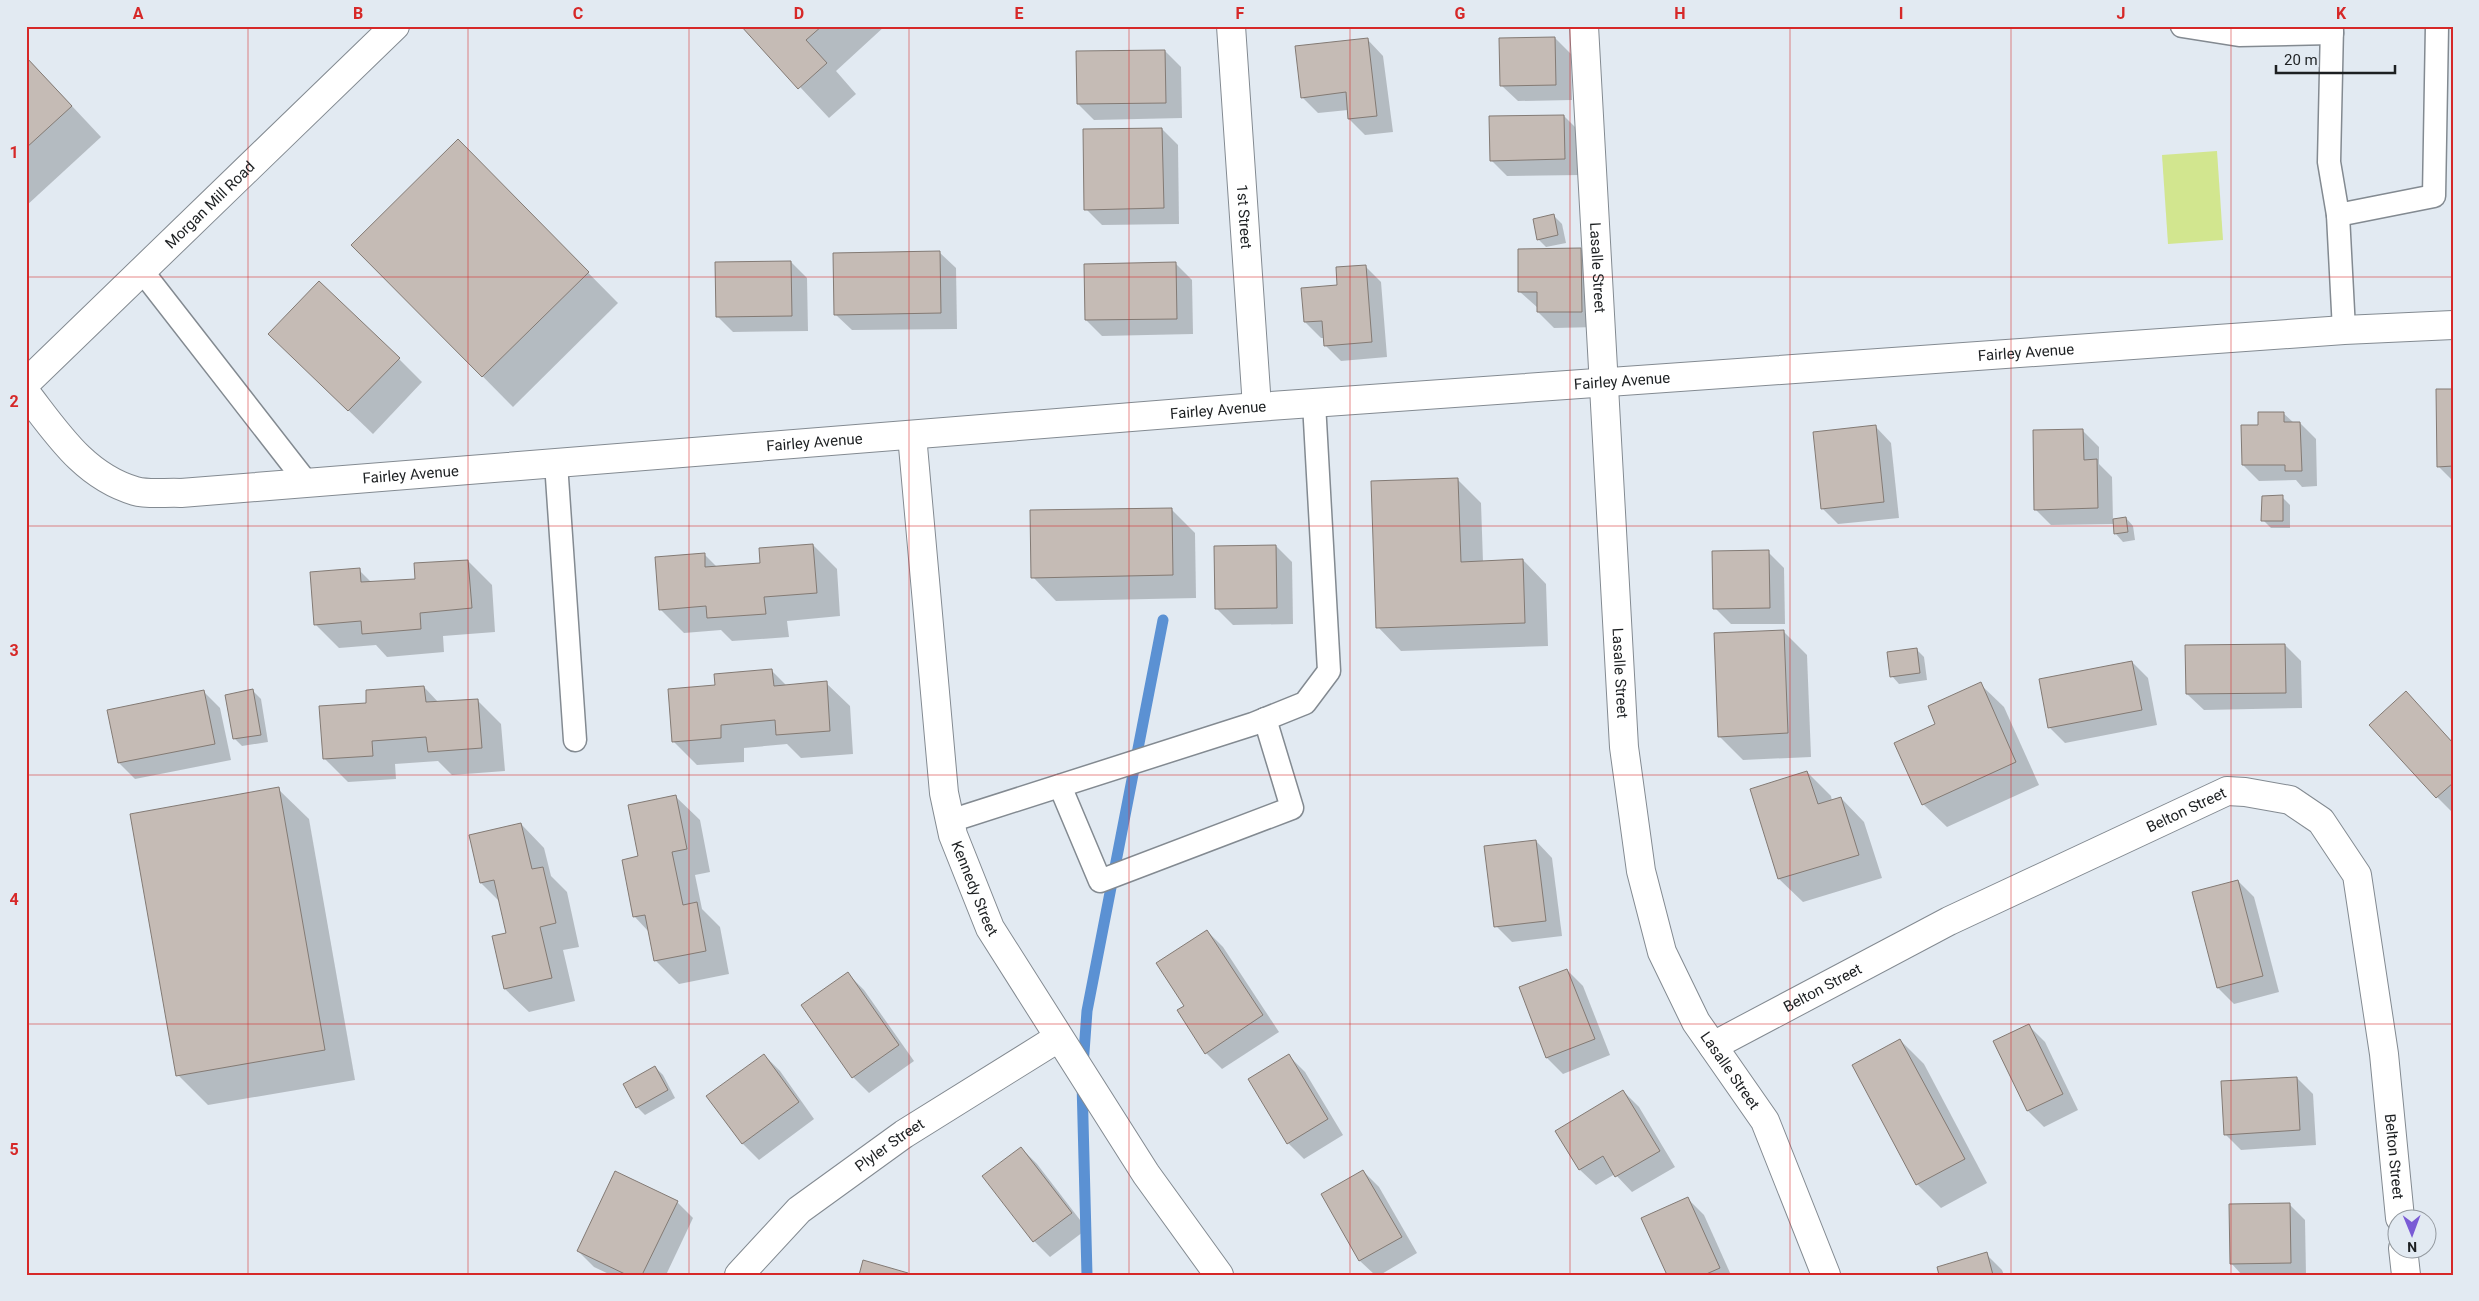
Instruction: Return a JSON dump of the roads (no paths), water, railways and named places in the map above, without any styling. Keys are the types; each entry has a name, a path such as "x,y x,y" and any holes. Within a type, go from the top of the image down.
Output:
{"street":[{"name":"Morgan Mill Road","path":"26,383 395,26"},
{"name":"1st Street","path":"1231,26 1257,406"},
{"name":"Lasalle Street","path":"1584,26 1624,748 1641,871 1662,952 1696,1022 1765,1121 1826,1275"},
{"name":"Fairley Avenue","path":"26,393 73,453 100,476 137,492 181,493 912,436 1257,406 2344,330 2453,325"},
{"name":"Kennedy Street","path":"912,436 944,794 953,835 990,928 1146,1174 1219,1275"},
{"name":"Belton Street","path":"1713,1046 1949,921 2227,791 2290,800 2321,821 2357,875 2384,1054 2399,1208"},
{"name":"Plyler Street","path":"738,1275 799,1210 904,1134 1058,1038"},
{"path":"2405,1258 2406,1275"}],"lane":[{"path":"2182,26 2239,35 2332,30 2328,162 2338,215 2344,330"},
{"path":"2338,215 2434,196 2437,26"},
{"path":"142,271 307,483"},
{"path":"950,821 1265,719 1305,703 1329,671 1314,403"},
{"path":"556,463 575,740"},
{"path":"1060,786 1100,880 1292,808 1265,719"}],"waterway":[{"path":"1083,1066 1087,1011 1163,620"},
{"path":"1082,1082 1087,1275"}]}
